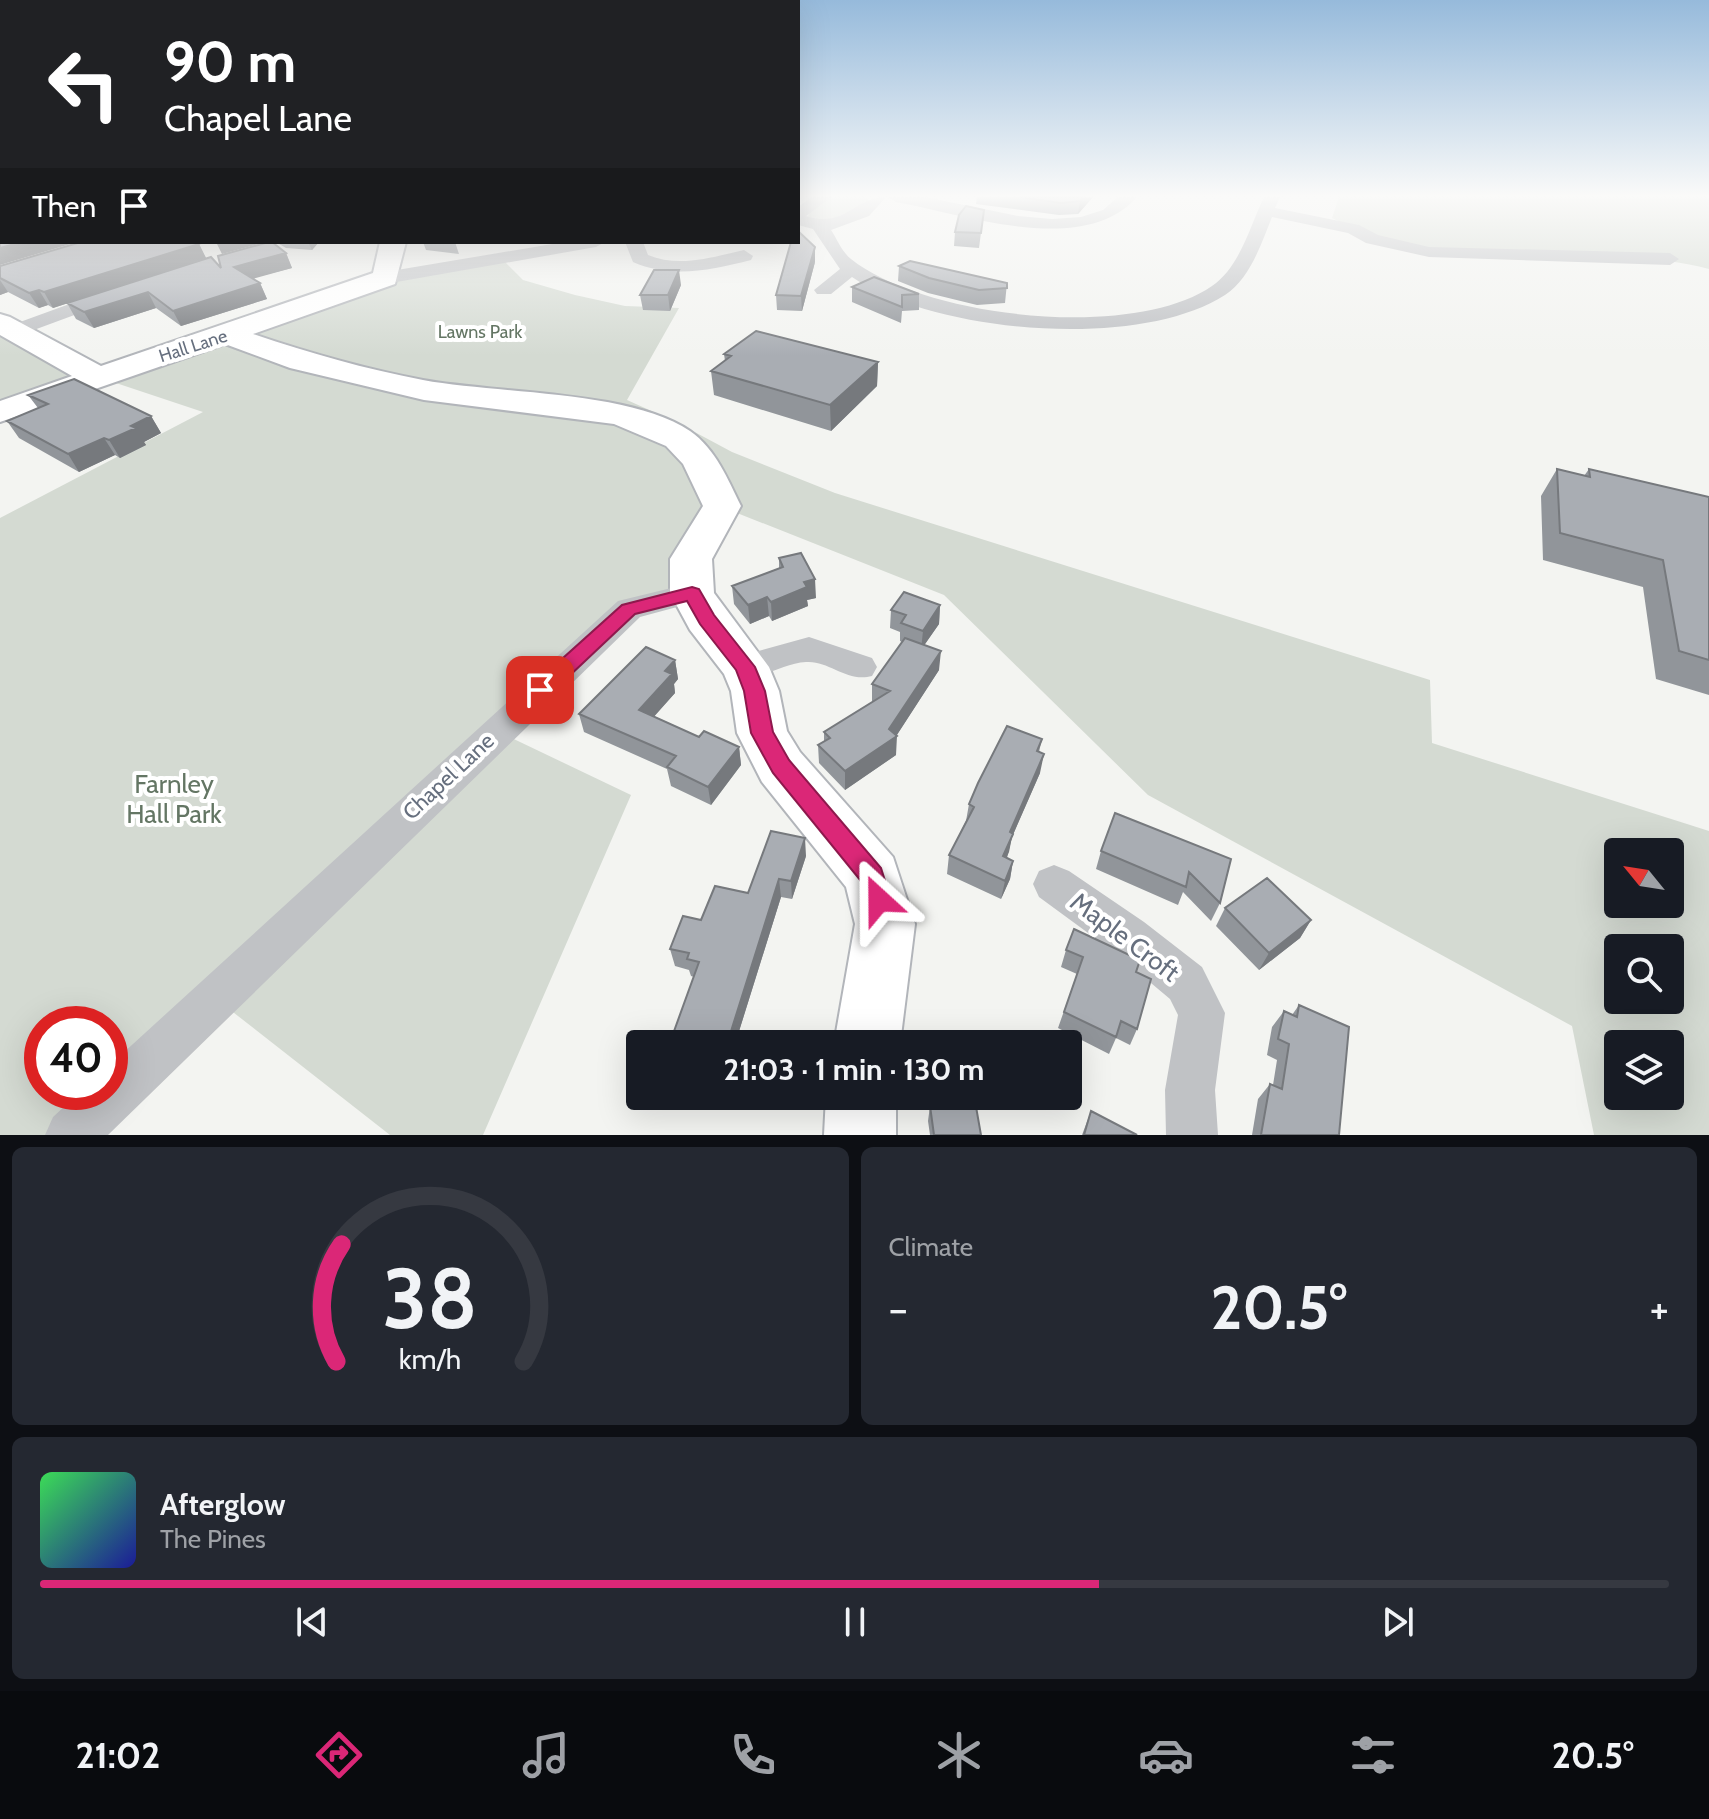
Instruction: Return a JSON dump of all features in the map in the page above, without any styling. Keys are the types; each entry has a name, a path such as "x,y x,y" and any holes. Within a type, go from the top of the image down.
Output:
{"street":[{"path":"391,250 385,278 549,250"},
{"path":"637,250 640,258 681,268 744,256"},
{"path":"833,250 851,269 890,293 973,316 1078,324 1146,318 1183,309 1216,292 1232,279 1246,250"},
{"path":"1420,250 1670,259"},
{"path":"824,290 851,269"},
{"name":"Hall Lane","path":"0,412 385,278"},
{"path":"8,326 130,289"},
{"path":"8,326 99,378"},
{"path":"228,335 301,361 408,387 516,404 620,415 678,439 699,460 722,506 691,559 692,593 706,619 745,667 755,691 762,733 781,767 872,876 885,924 869,1030"},
{"name":"Chapel Lane","path":"71,1135 629,609 692,593"},
{"path":"745,667 809,649 860,667"},
{"name":"Maple Croft","path":"1054,884 1186,983 1202,1013 1190,1090 1192,1135"},
{"path":"860,1135 861,1110"}],"green space":[{"path":"1427,250 1709,250 1709,269 1627,257"},
{"path":"501,258 523,280 575,295 625,306 679,308 627,400 732,452 835,493 1430,680 1432,743 1709,831 1709,1135 1594,1135 1572,1026 1148,795 944,595 722,507 692,593 628,609 497,731 631,795 483,1135 390,1135 215,998 128,1081 128,1006 24,1006 24,1110 97,1110 71,1135 0,1135 0,518 203,412 107,380 385,284"},
{"path":"0,323 90,373 0,403"}],"building":[{"path":"54,250 180,250 44,292 29,293 0,278 0,266"},
{"path":"240,250 282,250 286,253 234,267 260,283 173,311 148,292 84,312 67,303 211,257 221,268 218,256"},
{"path":"789,250 814,250 801,296 776,295"},
{"path":"910,261 1007,283 1007,288 979,290 929,278 899,266"},
{"path":"654,270 679,270 668,295 640,295"},
{"path":"874,277 919,294 902,295 902,307 852,287"},
{"path":"756,331 878,362 830,405 711,371 731,356 724,354"},
{"path":"74,379 151,416 131,426 136,428 68,454 7,421 48,404 28,395"},
{"path":"1557,469 1590,477 1589,469 1709,497 1709,660 1679,651 1663,560 1560,533"},
{"path":"801,553 815,579 804,582 807,587 771,602 767,597 748,605 732,586 783,567 779,558"},
{"path":"904,592 940,605 923,631 901,623 906,615 891,610"},
{"path":"905,638 941,651 889,729 897,736 845,771 818,745 830,738 824,732 890,691 872,684"},
{"path":"646,647 675,660 665,671 672,674 639,710 699,737 704,731 739,747 708,787 667,767 676,756 579,714"},
{"path":"1007,726 1042,739 1037,751 1044,754 1010,832 1013,834 1003,856 1013,861 1005,881 949,855 974,807 969,804"},
{"path":"1115,813 1231,859 1220,903 1189,872 1186,887 1101,851"},
{"path":"771,831 805,838 791,881 779,879 731,1030 674,1030 699,962 687,959 689,953 670,949 683,916 701,920 715,886 748,893"},
{"path":"1267,878 1311,920 1269,953 1225,908"},
{"path":"1074,929 1140,960 1136,972 1151,979 1137,1029 1121,1021 1116,1037 1064,1012 1083,957 1066,950"},
{"path":"1299,1005 1349,1027 1339,1135 1261,1135 1270,1084 1282,1089 1289,1044 1278,1039 1284,1011 1297,1017"},
{"path":"931,1110 977,1110 981,1135 934,1135"},
{"path":"1091,1111 1137,1135 1084,1135"}],"route":[{"path":"540,690 629,609 692,593 706,619 745,667 755,691 762,733 781,767 872,876 879,900"}],"park label":[{"name":"Lawns Park","path":"480,332"},
{"name":"Farnley Hall Park","path":"174,799"}]}
